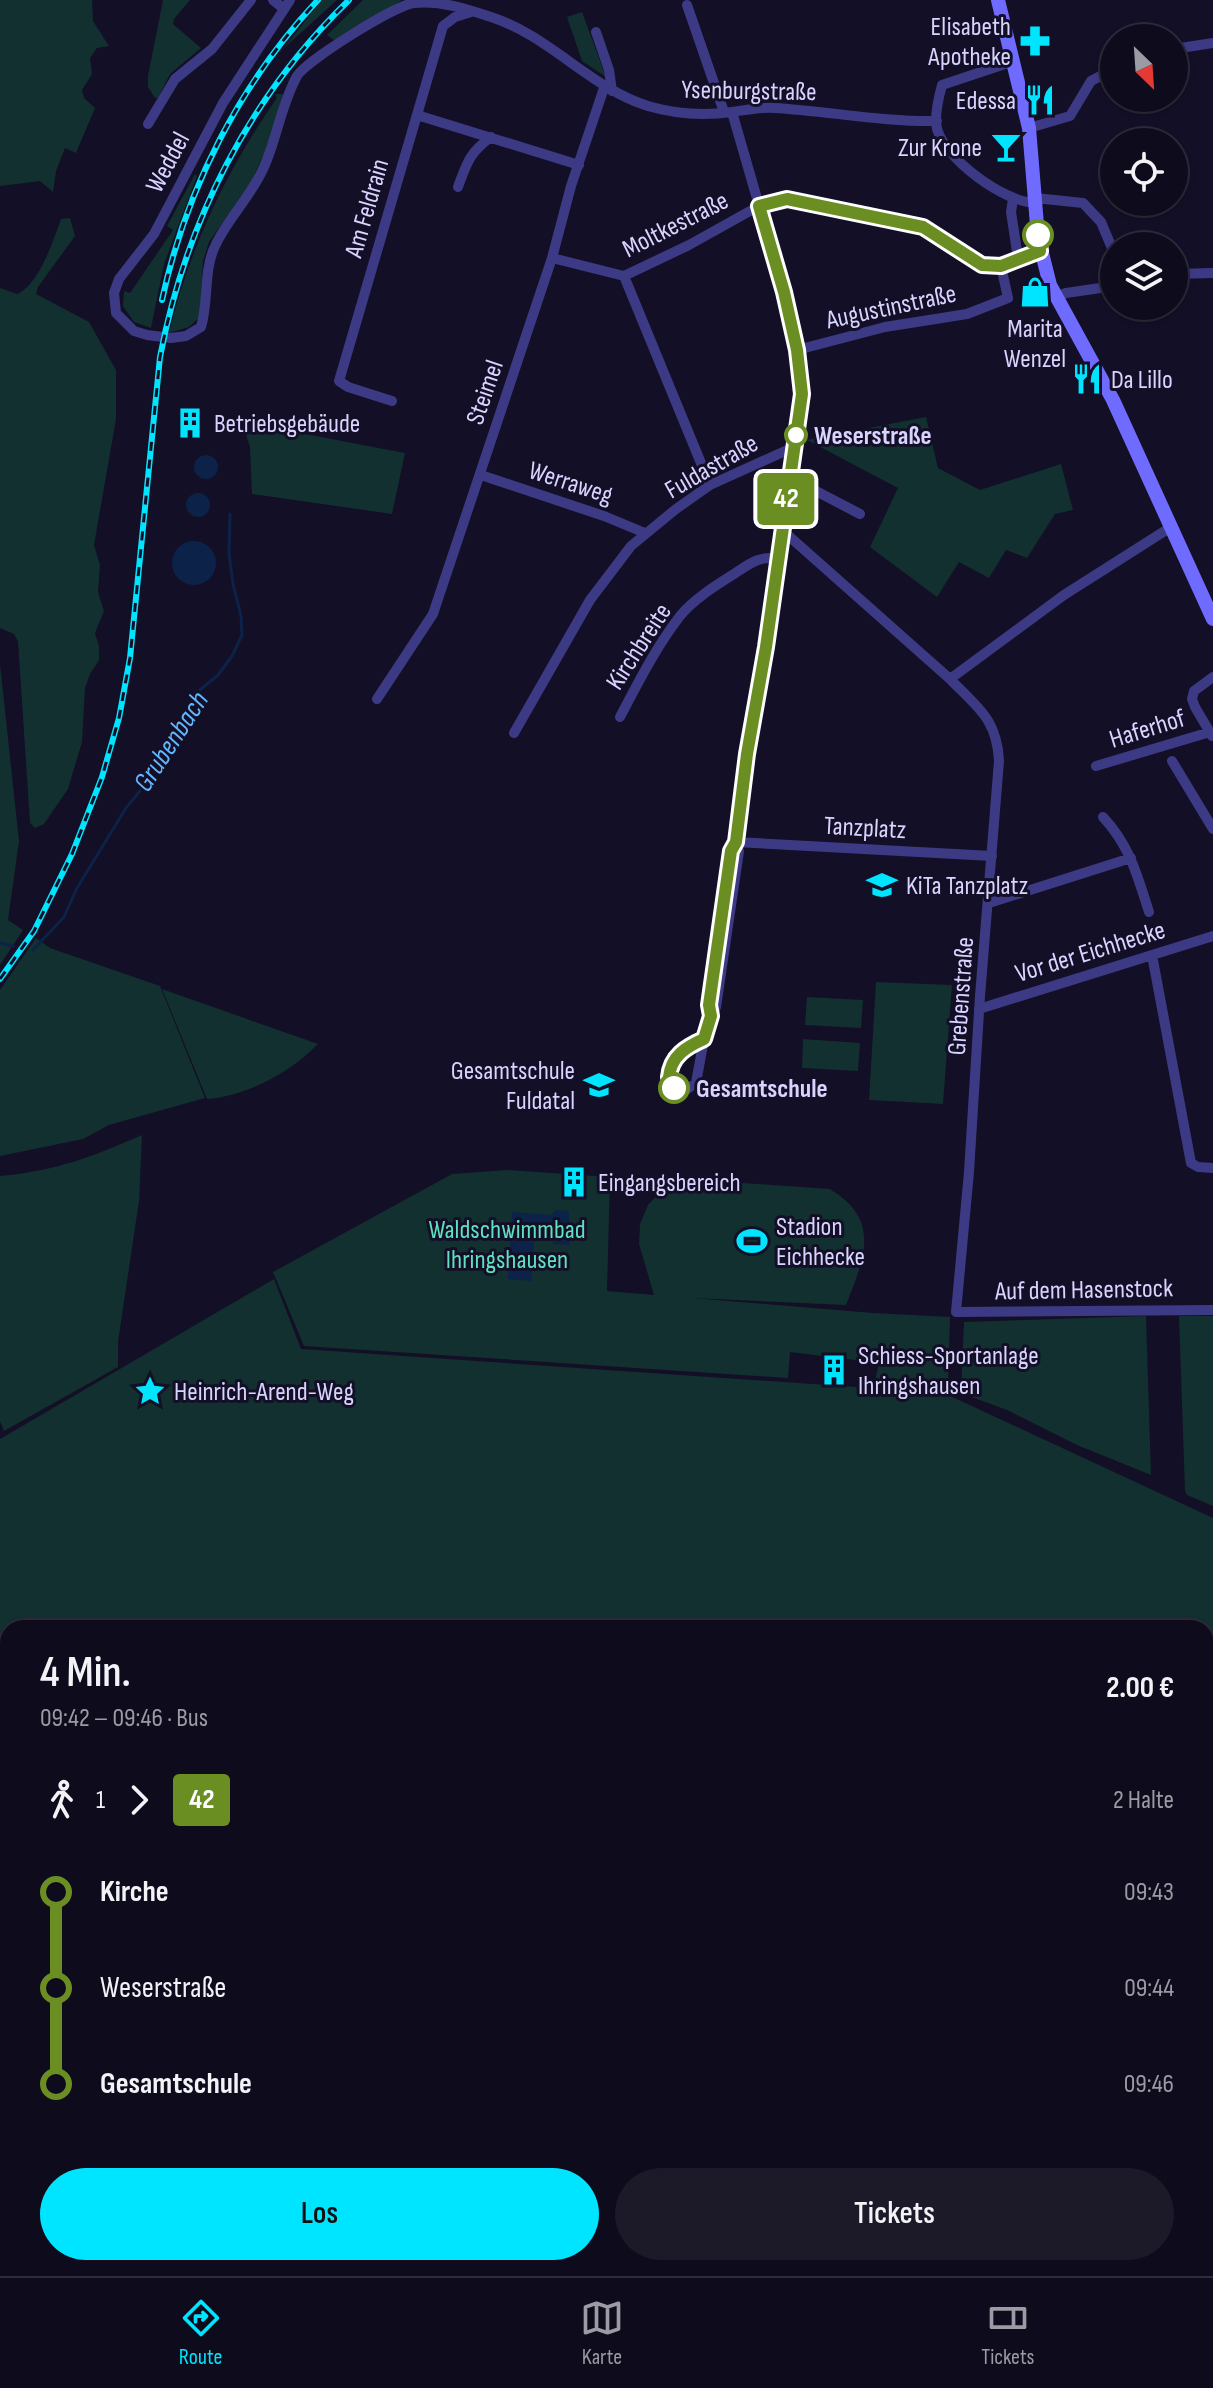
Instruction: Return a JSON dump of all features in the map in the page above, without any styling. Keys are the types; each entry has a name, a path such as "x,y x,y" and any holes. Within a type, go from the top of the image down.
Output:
{"street":[{"path":"148,124 175,79 212,49 251,0"},
{"path":"273,0 286,4"},
{"path":"998,0 1029,128 1040,251 1056,297 1099,373 1213,619"},
{"name":"Ysenburgstraße","path":"147,335 186,336 201,327 215,245 261,174 272,150 288,94 303,67 400,7 412,3 434,2 473,11 515,26 535,36 609,88 647,106 679,114 775,108 889,120 937,121"},
{"name":"Weddel","path":"147,335 134,331 116,313 114,293 119,279 154,234 223,103 286,4"},
{"name":"Fuldastraße","path":"514,733 590,600 621,558 645,533 710,485 794,447 802,394 797,350 784,292 728,112 687,5"},
{"name":"Am Feldrain","path":"392,401 348,387 339,381 443,26 455,17 473,11"},
{"path":"596,32 609,70 609,88"},
{"path":"1188,47 1213,43"},
{"path":"1014,61 942,85 937,129 946,146 961,165 1013,199 1065,199 1083,203 1101,222 1105,232"},
{"path":"1029,128 1070,116 1091,81 1100,76"},
{"name":"Steimel","path":"377,699 430,621 552,258 579,165 609,88"},
{"path":"417,115 579,165"},
{"path":"458,187 467,160 475,149 491,137"},
{"name":"Moltkestraße","path":"552,258 624,276 689,245 759,206 787,199 923,227 982,265 1001,266"},
{"path":"1013,199 1011,212 1018,258"},
{"path":"1001,266 1040,251"},
{"name":"Augustinstraße","path":"797,350 885,327 967,314 1008,298 1001,266"},
{"path":"1188,274 1213,273"},
{"path":"624,276 710,485"},
{"path":"1056,297 1100,288"},
{"path":"704,1039 675,1057 670,1069 671,1085 679,1091 696,1083 704,1039 716,1007 739,851 736,842 750,734 794,447"},
{"name":"Werraweg","path":"481,475 645,533"},
{"path":"789,477 860,514"},
{"path":"950,679 1064,595 1171,527"},
{"name":"Grebenstraße","path":"782,530 950,679 990,722 998,737 999,761 975,1097 956,1312"},
{"name":"Kirchbreite","path":"620,717 658,648 681,614 755,559 778,559"},
{"path":"1211,735 1192,699 1194,691 1213,677"},
{"name":"Haferhof","path":"1096,766 1211,735"},
{"path":"1172,761 1213,829"},
{"path":"1103,817 1120,835 1149,912"},
{"name":"Tanzplatz","path":"736,842 992,856"},
{"path":"989,903 1131,858"},
{"name":"Vor der Eichhecke","path":"979,1009 1213,936"},
{"path":"1152,955 1191,1163 1213,1168"},
{"name":"Auf dem Hasenstock","path":"956,1312 1213,1310"}],"green space":[{"path":"0,0 92,0 93,21 109,46 97,48 90,58 92,74 82,90 84,98 95,108 76,153 65,148 56,171 53,192 40,181 0,186"},
{"path":"163,0 190,0 173,24 201,48 170,74 158,98 155,98 148,87 148,76"},
{"path":"322,0 337,0 283,49"},
{"path":"363,0 402,0 336,42 327,35"},
{"path":"582,12 606,77 582,61 567,17"},
{"path":"275,94 283,94 270,141 251,182 209,242 203,261 200,317 189,327 169,333 199,240 226,182 277,98"},
{"path":"195,174 197,176 164,264 151,328 134,322 123,306 124,291 130,293 173,230 167,226"},
{"path":"70,218 75,236 36,294 89,322 116,370 116,419 94,545 100,565 98,592 104,611 95,633 99,660 85,688 82,742 68,789 44,824 35,828 30,823 18,641 14,634 0,628 0,288 17,294 32,282 61,219"},
{"path":"926,417 938,468 980,490 1061,464 1073,510 1055,514 1027,558 1006,550 989,578 959,562 937,597 870,547 898,488 807,440"},
{"path":"242,422 405,453 392,514 252,494 250,447"},
{"path":"0,664 19,841 8,920 23,930 0,965"},
{"path":"36,938 50,948 160,986 205,1098 109,1125 83,1139 0,1156 0,990"},
{"path":"876,982 952,985 943,1104 869,1100"},
{"path":"162,989 318,1044 282,1073 253,1088 207,1099"},
{"path":"807,997 863,1000 861,1028 805,1025"},
{"path":"803,1039 860,1043 858,1071 802,1068"},
{"path":"142,1135 139,1201 118,1342 118,1367 4,1431 0,1421 0,1176 73,1162"},
{"name":"Waldschwimmbad Ihringshausen","path":"507,1170 610,1177 607,1291 654,1295 639,1244 640,1224 648,1205 664,1188 687,1179 830,1189 857,1213 864,1241 859,1271 846,1305 692,1298 950,1317 948,1385 875,1381 879,1363 790,1352 788,1378 304,1346 273,1272 452,1174"},
{"path":"274,1279 301,1349 944,1393 1213,1518 1213,1620 0,1620 0,1439"},
{"path":"1146,1316 1151,1475 1077,1445 1007,1410 961,1393 964,1322"},
{"path":"1179,1316 1213,1316 1213,1506 1187,1495 1185,1491"}],"water":[{"path":"206,455 215,458 218,467 215,476 206,479 197,476 194,467 197,458"},
{"path":"198,493 207,496 210,505 207,514 198,517 189,514 186,505 189,496"},
{"path":"194,541 209,548 216,563 209,578 194,585 179,578 172,563 179,548"},
{"path":"556,1210 569,1211 569,1245 553,1244 553,1238 542,1225 535,1225 531,1281 508,1279 512,1212 550,1215"}],"waterway":[{"name":"Grubenbach","path":"33,950 64,917 77,888 126,808 157,770 195,694 218,675 242,635 229,554 230,514"},
{"name":"Grubenbach","path":"0,943 13,946"}],"railway":[{"path":"162,300 186,218 220,140 264,66 318,0"},
{"path":"0,979 34,931 72,854 102,777 119,718 130,658 160,357 186,257 227,164 252,120 313,38 349,0"}],"bus line":[{"name":"42","path":"674,1088 669,1077 675,1057 704,1039 711,1016 709,1005 726,882 731,851 736,842 802,394 797,350 784,292 759,206 787,199 923,227 982,265 1001,266 1040,251 1038,235"}],"place":[{"name":"Elisabeth Apotheke","path":"1035,41"},
{"name":"Edessa","path":"1040,100"},
{"name":"Zur Krone","path":"1006,147"},
{"name":"Marita Wenzel","path":"1035,292"},
{"name":"Da Lillo","path":"1087,379"},
{"name":"Betriebsgebäude","path":"190,423"},
{"name":"Weserstraße","path":"796,435"},
{"name":"KiTa Tanzplatz","path":"882,885"},
{"name":"Gesamtschule Fuldatal","path":"599,1085"},
{"name":"Gesamtschule","path":"674,1088"},
{"name":"Eingangsbereich","path":"574,1182"},
{"name":"Stadion Eichhecke","path":"752,1241"},
{"name":"Schiess-Sportanlage Ihringshausen","path":"834,1370"},
{"name":"Heinrich-Arend-Weg","path":"150,1391"}]}
